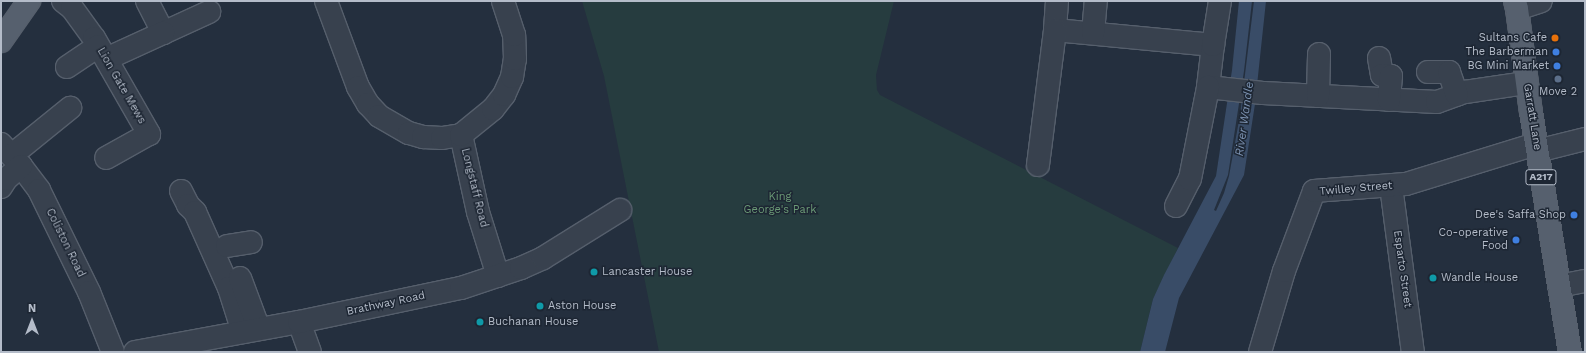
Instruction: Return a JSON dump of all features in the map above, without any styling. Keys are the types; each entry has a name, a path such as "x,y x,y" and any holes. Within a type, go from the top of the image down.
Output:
{"main road":[{"path":"1,41 29,1"},
{"name":"Garratt Lane","path":"1516,5 1526,83 1570,352"}],"street":[{"name":"Lion Gate Mews","path":"63,1 72,8 108,50 149,134 106,158"},
{"path":"147,1 163,33"},
{"path":"326,1 358,87 368,104 379,116 410,133 423,137 442,138 460,135"},
{"name":"Longstaff Road","path":"498,276 478,212 460,135 493,109 504,95 512,77 515,59 514,35 503,1"},
{"path":"1038,165 1055,30 1057,1"},
{"path":"1093,33 1096,1"},
{"path":"1176,206 1190,179 1217,88 1212,45 1220,1"},
{"path":"1516,5 1541,1"},
{"path":"67,68 108,50 163,33 209,12"},
{"path":"1055,30 1212,45"},
{"path":"1318,96 1319,54"},
{"path":"1379,58 1382,75 1391,76 1389,100"},
{"path":"1428,72 1449,72 1457,95"},
{"path":"1217,88 1263,93 1437,102 1465,92 1526,83"},
{"path":"1,187 6,179 11,155 70,108"},
{"name":"Twilley Street","path":"1260,352 1284,271 1314,191 1406,184 1537,148 1585,139"},
{"name":"Coliston Road","path":"11,155 39,190 89,292 113,352"},
{"name":"Esparto Street","path":"1391,186 1413,352"},
{"path":"181,191 188,205 195,212 226,281 251,331"},
{"name":"Brathway Road","path":"135,352 299,322 461,288 521,268 543,258 620,210"},
{"path":"213,219 227,246 251,331"},
{"path":"227,246 251,242"},
{"path":"1559,286 1585,281"},
{"path":"299,322 310,352"}],"green space":[{"name":"King George's Park","path":"582,1 894,1 876,75 877,90 880,95 1178,248 1153,299 1140,352 659,352 604,76"}],"water":[{"name":"River Wandle","path":"1239,1 1252,1 1244,71 1228,175 1214,210 1216,211 1224,193 1229,176 1240,115 1254,1 1266,1 1255,104 1244,175 1179,298 1165,352 1140,352 1153,299 1216,176 1232,70"}],"place":[{"name":"Sultans Cafe","path":"1555,38"},
{"name":"The Barberman","path":"1556,52"},
{"name":"BG Mini Market","path":"1557,66"},
{"name":"Move 2","path":"1558,79"},
{"name":"Dee's Saffa Shop","path":"1574,215"},
{"name":"Co-operative Food","path":"1516,240"},
{"name":"Lancaster House","path":"594,272"},
{"name":"Wandle House","path":"1433,278"},
{"name":"Aston House","path":"540,306"},
{"name":"Buchanan House","path":"480,322"}]}
